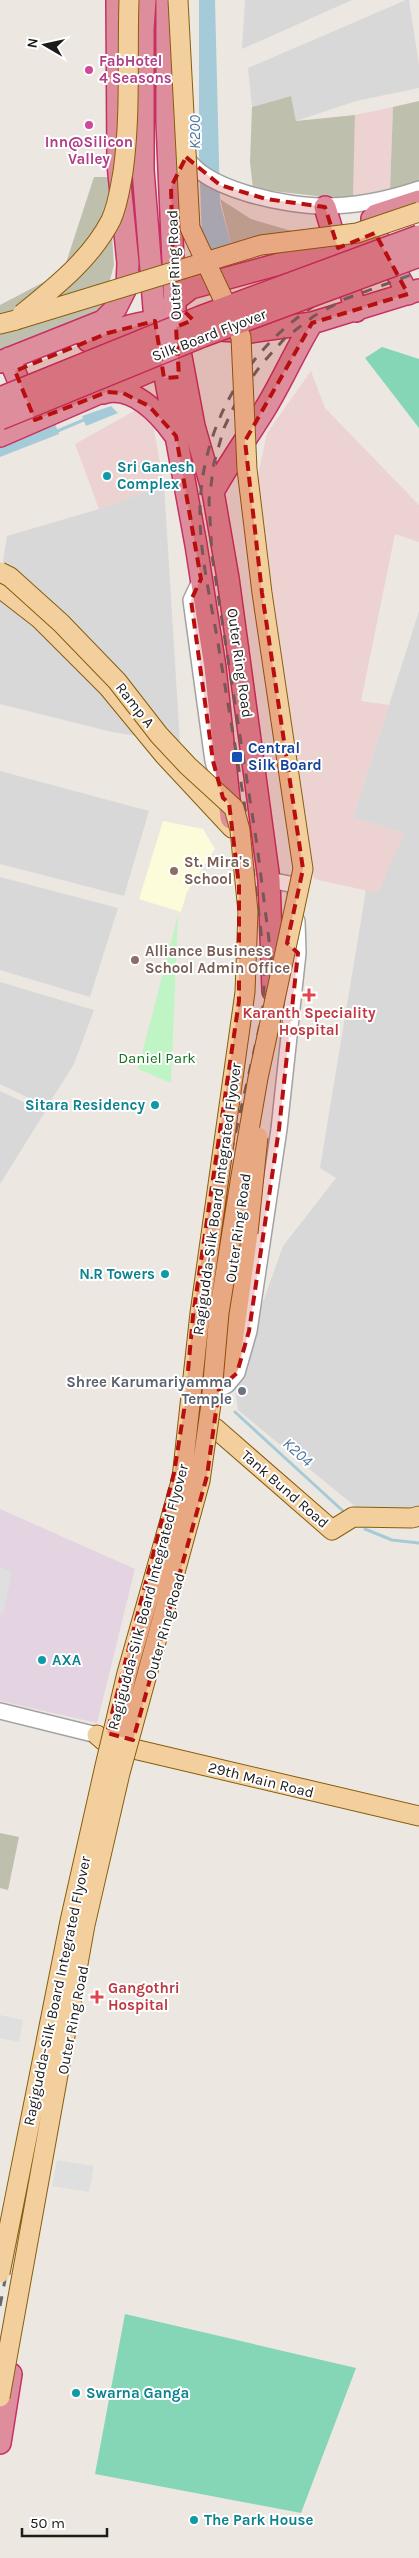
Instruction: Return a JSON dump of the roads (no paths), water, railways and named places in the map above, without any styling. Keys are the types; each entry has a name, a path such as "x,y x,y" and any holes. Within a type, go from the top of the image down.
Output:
{"highway":[{"path":"6,367 103,321 116,308 127,286 128,263 118,164 117,0"},
{"name":"Outer Ring Road","path":"0,2232 103,1736 174,1473 185,1404 192,1316 239,1001 239,886 214,667 176,436 171,362 150,261 143,170 143,29 145,0"},
{"name":"Outer Ring Road","path":"0,2443 54,2115 100,1879 132,1744 207,1476 215,1428 227,1304 274,979 269,880 228,578 213,492 194,426 171,362 176,330 161,309 171,187 167,123 166,0"},
{"path":"171,187 191,162"},
{"path":"161,309 227,332 250,332 312,323 414,292 376,233 372,219 376,215 419,201"},
{"path":"325,206 356,311"},
{"path":"6,367 108,333 161,309 190,288 338,248 376,233"},
{"name":"Silk Board Flyover","path":"0,398 200,317 419,236"},
{"name":"Silk Board Flyover","path":"0,419 203,336 419,256"},
{"path":"128,263 150,261"},
{"path":"213,492 234,455 245,442 272,398 312,323"},
{"path":"0,436 171,362"},
{"path":"6,367 35,420"},
{"path":"82,400 107,392 124,393 149,406 164,420 176,436"},
{"path":"272,930 298,953"}],"main road":[{"path":"8,322 69,274 92,248 111,220 119,194 128,134 129,0"},
{"path":"0,2397 85,1925 120,1773 200,1481 211,1404 219,1313 258,1078 303,869 262,593 246,469 241,337 190,228 178,0"},
{"path":"8,322 261,246 357,233 419,212"},
{"name":"Ramp A","path":"0,572 10,577 61,623 117,681 159,735 188,766 234,808 240,830 242,854"},
{"path":"0,588 40,619 108,687 164,755 232,828"},
{"name":"Ragigudda-Silk Board Integrated Flyover","path":"0,2273 70,1921 104,1766 126,1673 182,1478 200,1313 245,992 248,912 242,854"},
{"path":"219,1383 230,1364 248,1233 258,1146 258,1078"},
{"name":"Tank Bund Road","path":"215,1428 332,1530 354,1517 412,1518 419,1516"},
{"name":"29th Main Road","path":"103,1736 419,1816"},
{"name":"29th Main Road","path":"132,1744 419,1806"}],"street":[{"path":"184,0 181,125 191,162 220,185 266,199 325,206 392,198 419,189"},
{"path":"219,1383 227,1385 237,1373 249,1331 279,1129 298,953 295,885 269,880"},
{"name":"29th Main Road","path":"0,1711 103,1736"}],"water":[{"path":"199,0 215,0 220,203 232,248 203,263 199,158"},
{"path":"111,406 118,413 86,426 82,416"},
{"path":"54,421 59,434 0,457 0,443"}],"waterway":[{"name":"K200","path":"55,432 86,419"},
{"name":"K204","path":"235,1412 343,1511"},
{"name":"K204","path":"365,1529 392,1540 419,1543"}],"railway":[{"path":"251,851 240,773 202,550 201,488 206,458 215,429 243,375 262,351 284,329 308,310 334,295 362,283 419,264"},
{"path":"0,2353 80,1925 115,1771 196,1479 214,1314 236,1164 265,1041 272,996 271,956 257,845 212,556 209,500 214,463 224,428 240,394 261,365 285,338 314,316 345,299 419,272"},
{"path":"116,1740 183,1484 197,1399 206,1314 229,1162 262,1016 264,997 263,960 253,869"},
{"path":"0,2306 74,1920"}],"place":[{"name":"FabHotel 4 Seasons","path":"89,70"},
{"name":"Inn@Silicon Valley","path":"89,125"},
{"name":"Sri Ganesh Complex","path":"107,476"},
{"name":"Central Silk Board","path":"237,757"},
{"name":"St. Mira's School","path":"174,871"},
{"name":"Alliance Business School Admin Office","path":"135,960"},
{"name":"Karanth Speciality Hospital","path":"309,995"},
{"name":"Sitara Residency","path":"155,1105"},
{"name":"N.R Towers","path":"165,1274"},
{"name":"Shree Karumariyamma Temple","path":"242,1391"},
{"name":"AXA","path":"42,1660"},
{"name":"Gangothri Hospital","path":"97,1997"},
{"name":"Swarna Ganga","path":"76,2393"},
{"name":"The Park House","path":"194,2520"}],"park label":[{"name":"Daniel Park","path":"157,1058"}]}
